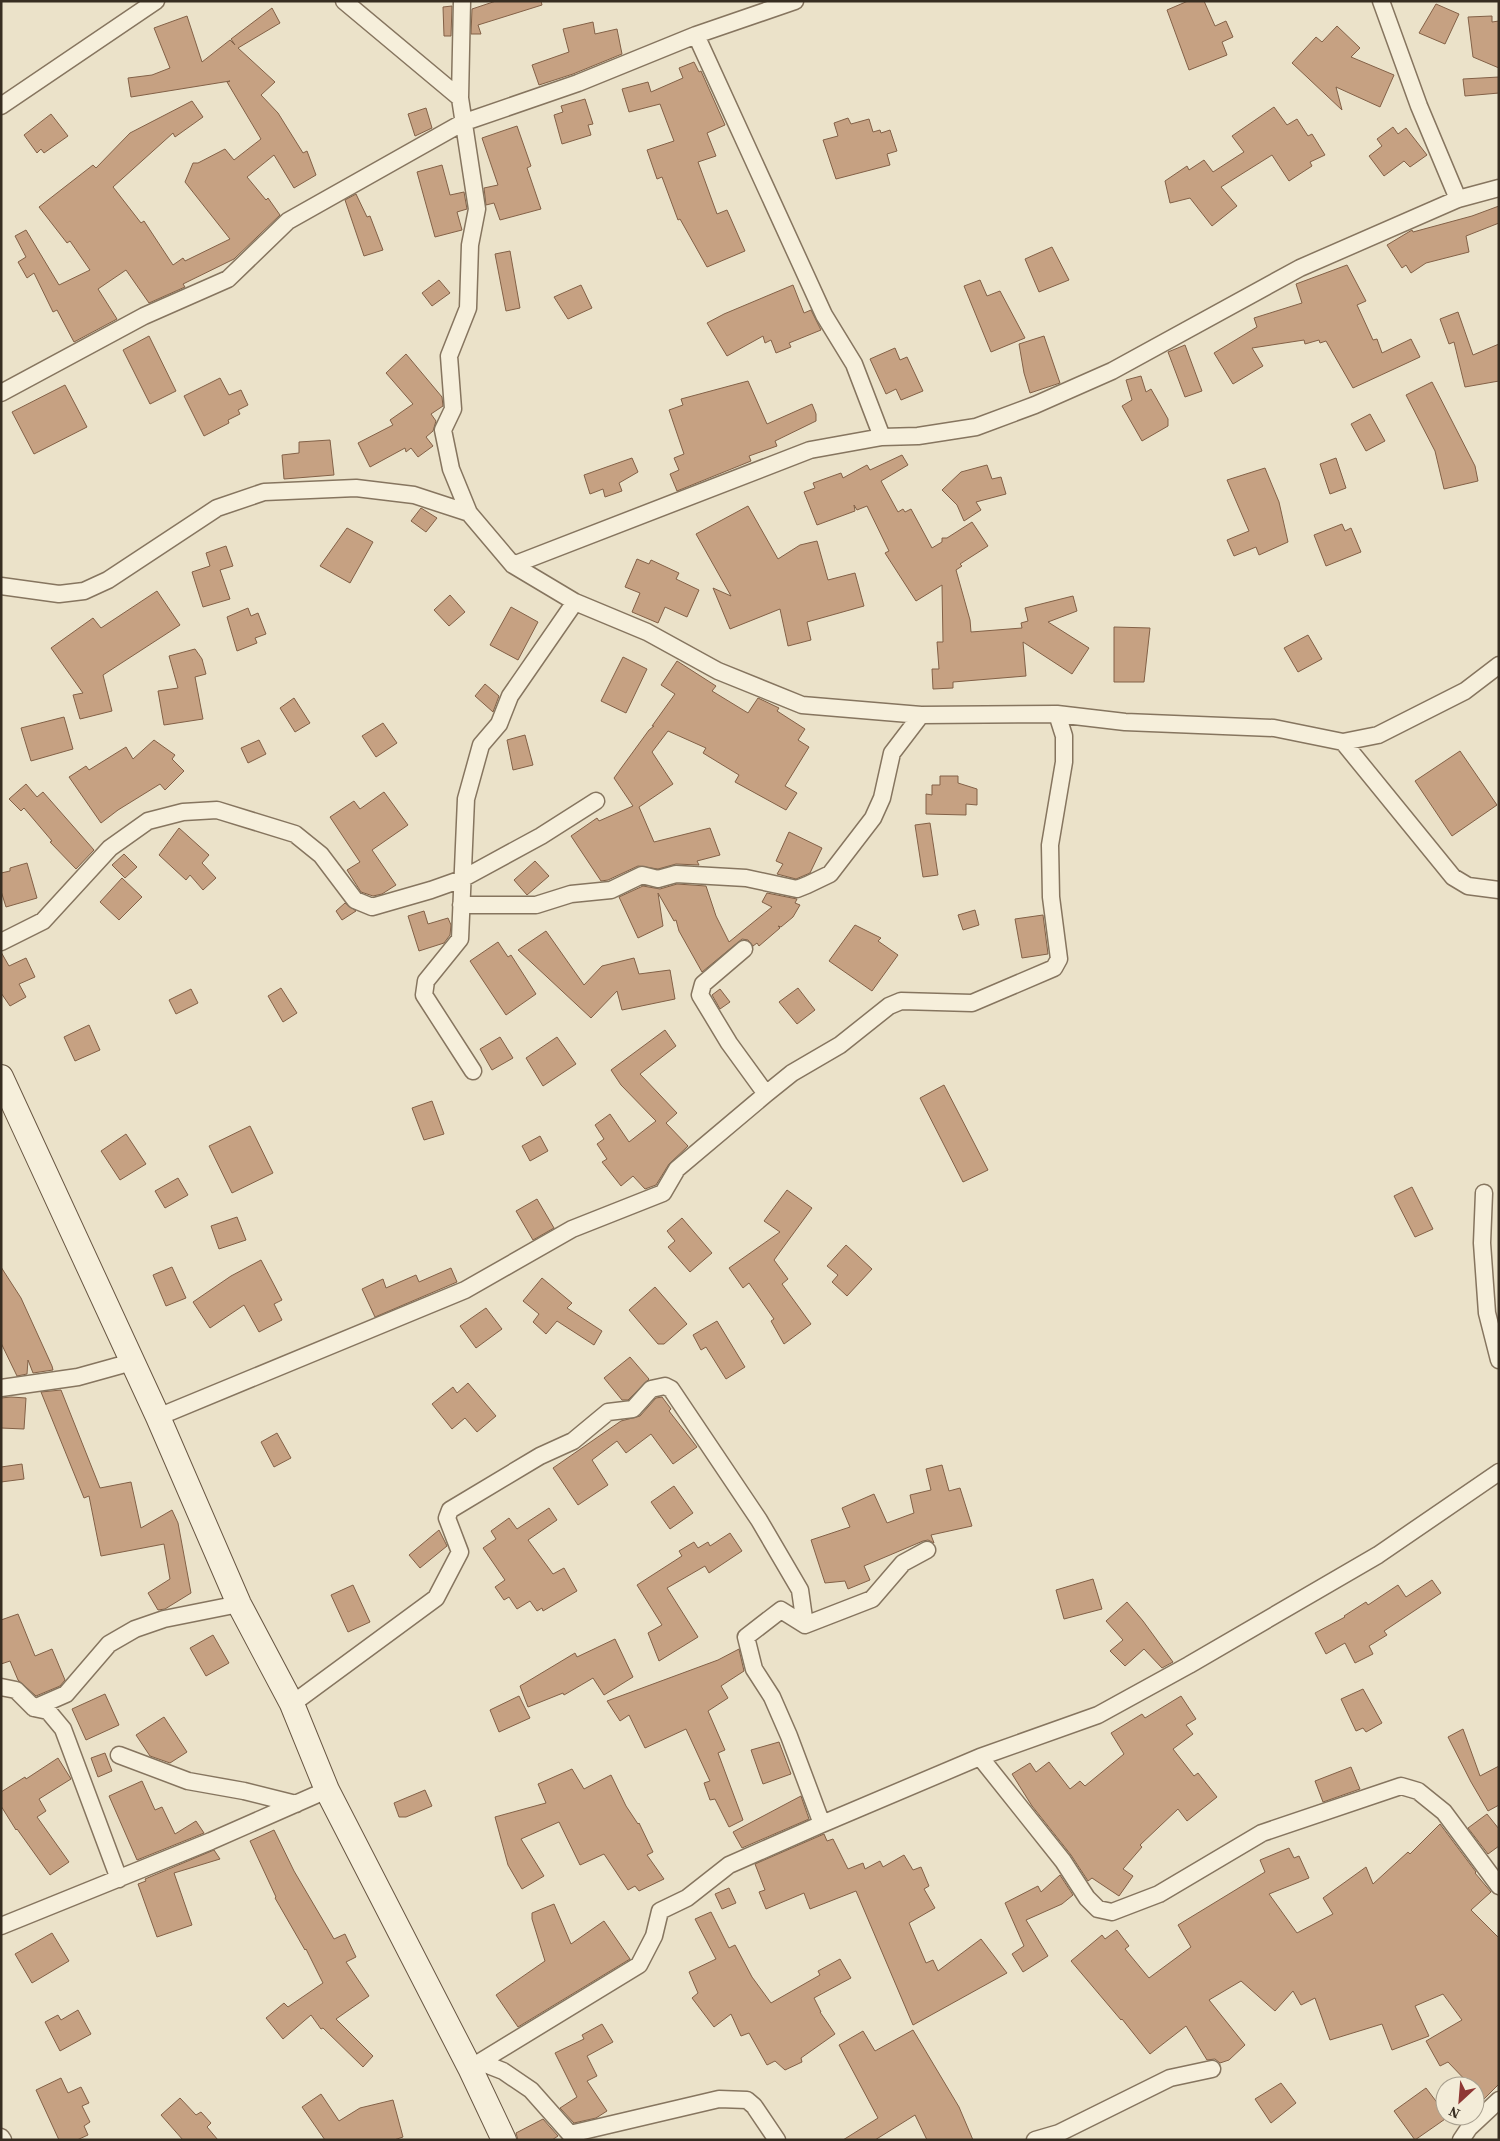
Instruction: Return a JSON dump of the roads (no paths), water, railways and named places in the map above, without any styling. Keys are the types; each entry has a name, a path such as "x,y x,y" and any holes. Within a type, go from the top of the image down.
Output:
{"main road":[{"path":"1,1077 158,1416 239,1604 292,1704 327,1790 475,2065 504,2140"}],"street":[{"path":"1,106 156,1"},
{"path":"344,1 460,98"},
{"path":"462,1 460,98 462,123 477,209 470,245 468,308 450,356 453,409 443,430 451,469 469,513 513,565 575,602 647,632 718,671 802,705 921,715 1057,714 1125,722 1274,728 1343,742 1378,735 1464,691 1499,665"},
{"path":"1,393 144,316 228,279 288,221 462,123 578,83 696,35 795,1"},
{"path":"1382,1 1419,106 1458,199"},
{"path":"696,35 824,315 854,364 882,437"},
{"path":"513,565 810,450 882,437 918,436 976,427 1035,405 1112,371 1300,268 1458,199 1499,188"},
{"path":"1,586 59,594 84,591 108,580 217,508 264,492 356,488 414,495 469,513"},
{"path":"473,1071 424,995 426,982 460,939 466,799 481,745 499,724 510,696 575,602"},
{"path":"158,1416 465,1290 572,1230 664,1193 677,1170 766,1094 792,1073 840,1045 889,1006 901,1001 972,1003 1054,968 1059,959 1051,897 1050,845 1064,762 1064,736 1057,714"},
{"path":"461,905 536,905 571,894 611,890 642,875 658,879 676,874 746,878 797,888 807,885 830,874 873,818 882,798 892,753 921,715"},
{"path":"1343,742 1454,877 1468,886 1499,890"},
{"path":"1,942 43,920 110,848 148,821 183,812 217,810 295,834 320,854 355,900 372,907 462,879 541,836 596,801"},
{"path":"744,950 703,984 700,995 729,1043 766,1094"},
{"path":"1484,1193 1482,1243 1487,1313 1499,1360"},
{"path":"1,1388 78,1377 132,1362"},
{"path":"292,1704 436,1598 460,1552 447,1518 450,1510 540,1456 574,1441 608,1412 633,1409 651,1389 664,1386 671,1389 763,1528 800,1590 805,1625"},
{"path":"475,2065 639,1966 654,1936 660,1911 687,1898 728,1865 980,1757 1098,1715 1378,1555 1499,1472"},
{"path":"805,1625 872,1599 903,1563 927,1550"},
{"path":"34,1708 66,1694 109,1644 135,1628 164,1618 239,1604"},
{"path":"805,1625 781,1610 746,1637 754,1669 772,1697 822,1824"},
{"path":"1,1687 16,1690 34,1708 48,1711 63,1729 119,1879"},
{"path":"119,1755 188,1781 244,1791 296,1804"},
{"path":"980,1757 1064,1861 1087,1898 1098,1909 1112,1912 1159,1894 1262,1833 1401,1786 1418,1791 1444,1812 1499,1886"},
{"path":"1,1926 119,1879 327,1790"},
{"path":"475,2065 503,2071 530,2090 570,2134 719,2099 746,2100 754,2106 777,2140"},
{"path":"1035,2140 1059,2133 1170,2078 1212,2069"},
{"path":"1461,2140 1469,2128 1499,2100"}]}
